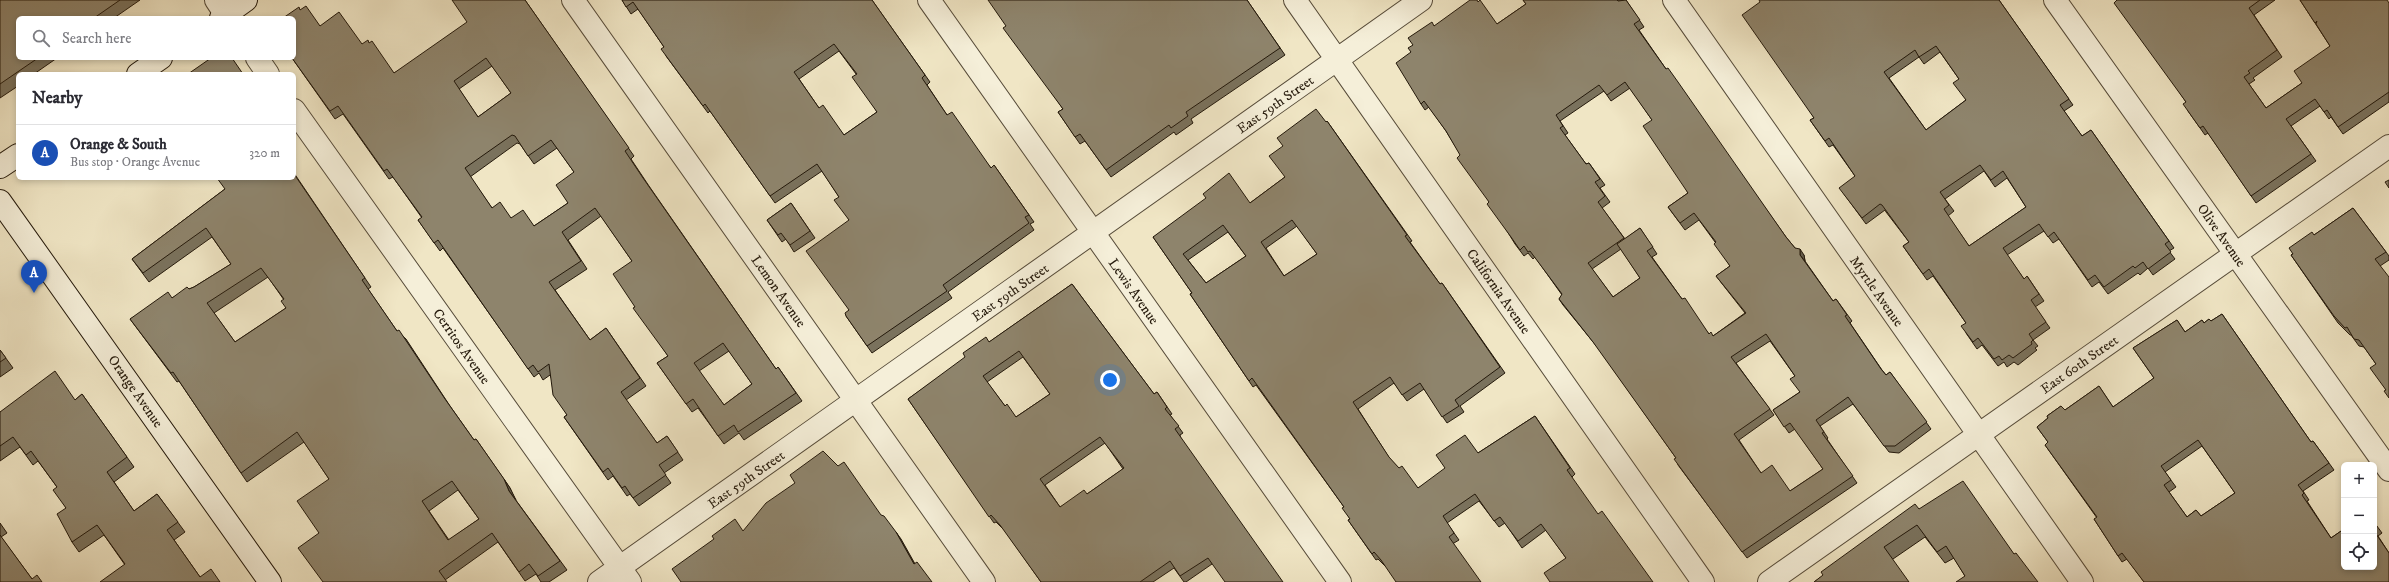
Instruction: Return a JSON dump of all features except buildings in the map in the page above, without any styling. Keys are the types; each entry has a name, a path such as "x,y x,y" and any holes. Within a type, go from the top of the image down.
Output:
{"street":[{"path":"223,13 246,0"},
{"name":"Lemon Avenue","path":"573,0 984,582"},
{"name":"Lewis Avenue","path":"929,0 1340,582"},
{"name":"California Avenue","path":"1295,0 1703,582"},
{"name":"East 59th Street","path":"599,582 624,575 856,401 1421,0"},
{"name":"Myrtle Avenue","path":"1674,0 2082,582"},
{"name":"Olive Avenue","path":"2055,0 2389,470"},
{"path":"141,72 158,60"},
{"path":"258,60 267,72"},
{"name":"Cerritos Avenue","path":"296,113 624,575"},
{"name":"East 60th Street","path":"1769,582 2389,146"},
{"path":"0,167 16,156"},
{"name":"Orange Avenue","path":"0,201 270,582"}],"place":[{"name":"Orange & South","path":"34,293"}]}
